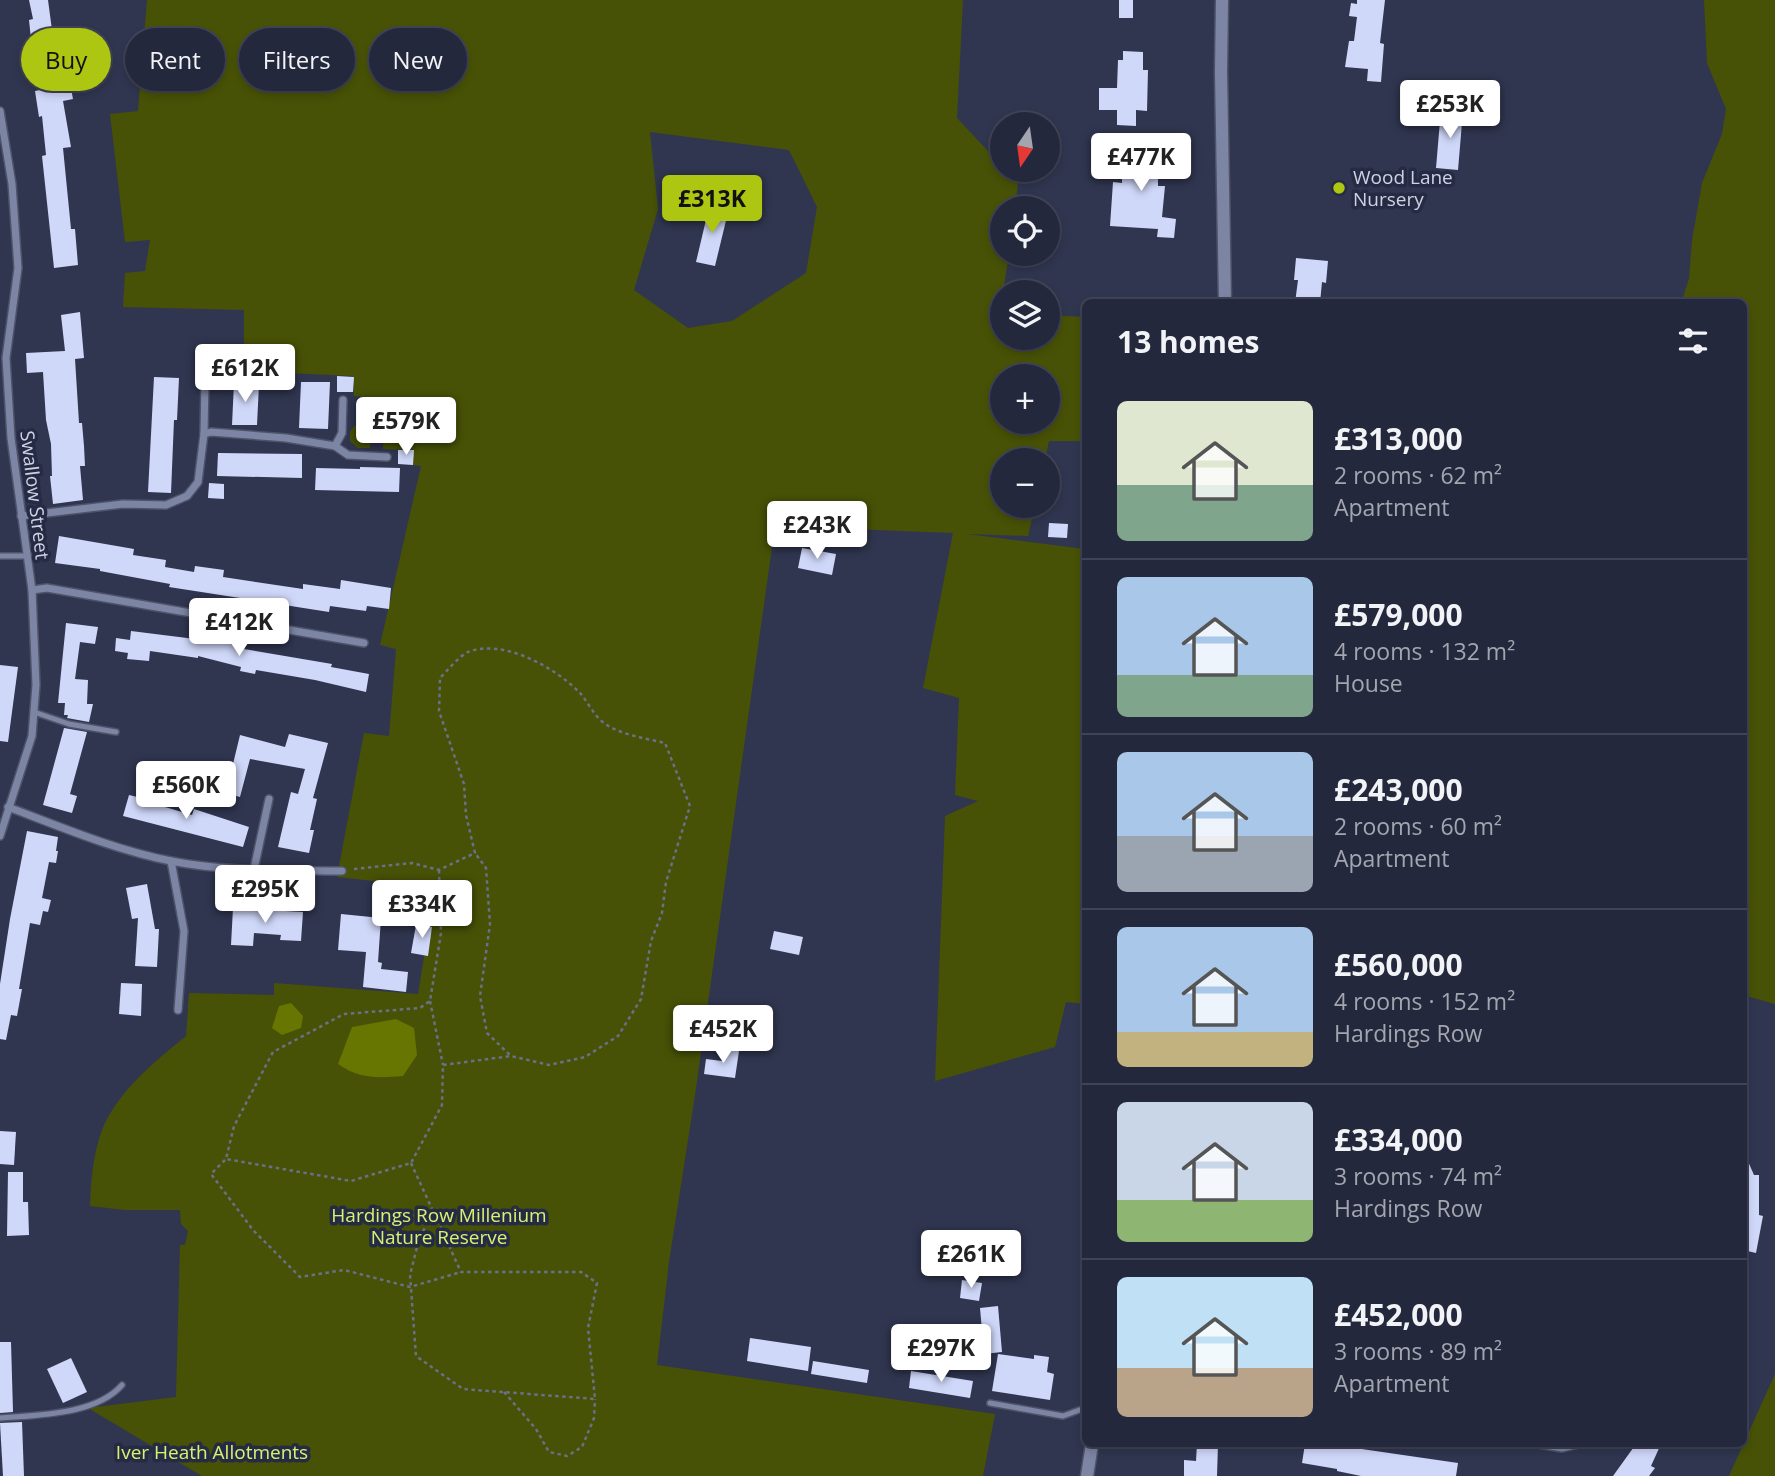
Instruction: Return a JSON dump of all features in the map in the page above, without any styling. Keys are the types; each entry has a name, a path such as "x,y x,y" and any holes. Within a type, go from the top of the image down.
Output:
{"street":[{"path":"1222,0 1225,299"},
{"name":"Swallow Street","path":"0,111 12,184 18,268 6,358 11,438 32,590 36,685 32,736 0,836"},
{"path":"21,516 123,504 166,505 187,496 198,482 204,434 205,380"},
{"path":"335,446 342,433 343,400"},
{"path":"204,434 211,432 286,438 335,446 348,455 387,457"},
{"path":"32,590 47,588 364,643"},
{"path":"254,869 269,799"},
{"path":"8,807 105,843 171,861 254,869 342,871"},
{"path":"171,861 184,931 178,1010"},
{"path":"1087,1476 1092,1447"}],"lane":[{"path":"0,556 26,556"},
{"path":"34,712 69,724 116,732"},
{"path":"0,1418 48,1415 77,1409 102,1401 122,1385"},
{"path":"990,1403 1063,1416 1082,1409"}],"path":[{"path":"443,1065 511,1056 549,1065 585,1057 618,1035 641,999 651,941 662,914 666,882 690,806 665,743 625,733 603,723 580,693 555,673 509,650 488,647 466,653 440,678 439,711 464,784 466,815 475,853 486,868 490,924 480,996 484,1021 487,1033 511,1056"},
{"path":"342,871 412,863 439,870 475,853"},
{"path":"226,1159 351,1181 411,1163 442,1105 443,1065 430,1001 441,933 439,870"},
{"path":"430,1001 420,1008 344,1014 273,1052 234,1126 226,1159 211,1174 253,1230 300,1277 344,1270 410,1287 461,1272 581,1272 597,1283 588,1328 595,1399 594,1418 582,1447 567,1456 549,1452 536,1429 504,1392"},
{"path":"411,1163 461,1272"},
{"path":"432,1209 410,1275 416,1356 463,1389 595,1399"}],"green space":[{"path":"147,0 963,0 957,118 990,153 990,182 1018,183 1016,196 990,196 990,266 1007,266 1005,280 990,280 990,350 1060,350 1060,316 1082,317 1082,441 1049,441 1048,448 990,448 990,518 1032,518 1028,536 967,534 1082,549 1082,1004 1066,1002 1055,1047 935,1081 945,816 978,801 955,795 959,698 923,688 953,533 775,526 669,1262 657,1365 995,1414 983,1476 202,1476 88,1408 176,1397 180,1245 185,1245 188,1231 181,1224 180,1210 125,1210 90,1206 95,1158 102,1130 127,1090 186,1036 189,993 274,995 274,983 418,994 431,914 429,887 337,877 364,733 389,736 396,649 380,645 421,466 413,465 413,450 383,449 383,438 371,436 370,448 358,448 350,441 350,432 354,426 365,426 367,397 354,396 353,376 244,371 244,310 123,307 125,273 145,271 150,240 125,242 110,114 138,111 140,91 225,91 225,28 145,28","holes":["650,132 789,150 817,207 806,273 732,321 688,328 634,290 658,209"]},
{"path":"1704,0 1775,0 1775,1004 1747,996 1747,299 1682,299 1689,279 1692,240 1702,183 1722,134 1726,109 1707,63"},
{"path":"1775,1374 1775,1476 1729,1476 1742,1447 1747,1447 1747,1436"}],"shaded area":[{"path":"291,1003 303,1016 301,1028 282,1035 272,1028 279,1006"},
{"path":"396,1019 414,1028 417,1055 403,1076 369,1076 338,1064 352,1027"}],"building":[{"path":"29,0 48,0 52,28 30,28 29,20 33,19"},
{"path":"1119,0 1133,0 1133,18 1119,18"},
{"path":"1357,0 1385,0 1380,43 1384,44 1381,82 1367,81 1368,69 1345,67 1349,41 1354,41 1357,17 1349,16 1351,3 1357,4"},
{"path":"1123,51 1143,52 1143,70 1148,70 1147,111 1136,110 1136,126 1117,125 1117,110 1099,110 1099,88 1117,88 1118,60 1123,60"},
{"path":"35,91 71,91 73,99 63,101 71,147 63,148 71,229 75,229 78,265 54,268 42,156 46,155 42,116 39,117"},
{"path":"1441,109 1463,111 1458,170 1436,168"},
{"path":"1126,144 1158,144 1158,186 1165,186 1162,217 1176,219 1174,238 1157,237 1158,229 1110,226 1113,182 1122,183 1122,157 1126,157"},
{"path":"710,203 729,208 715,266 696,262"},
{"path":"1296,258 1328,261 1326,283 1322,282 1320,299 1296,299 1298,280 1294,280"},
{"path":"80,312 84,358 75,359 79,423 82,423 84,446 85,466 80,466 83,500 53,504 51,444 46,420 43,372 27,373 26,353 65,351 61,315"},
{"path":"337,376 354,377 353,392 337,392"},
{"path":"154,377 179,378 171,493 148,492"},
{"path":"301,382 330,382 328,429 299,428"},
{"path":"234,383 259,384 257,425 232,425"},
{"path":"398,450 414,450 413,465 398,464"},
{"path":"218,453 302,454 302,478 217,476"},
{"path":"316,468 400,468 399,492 315,490"},
{"path":"209,483 224,484 224,499 208,498"},
{"path":"1049,523 1068,524 1067,538 1048,537"},
{"path":"59,536 134,549 133,555 166,560 165,567 194,572 195,566 224,570 223,577 303,589 303,584 340,589 341,580 391,588 389,609 367,606 366,611 330,606 329,612 169,587 170,584 100,569 55,563"},
{"path":"802,548 836,554 832,575 798,568"},
{"path":"66,623 98,627 95,644 80,642 75,679 88,680 87,704 93,704 89,722 67,718 68,715 64,715 65,703 58,703"},
{"path":"131,631 211,641 212,637 222,638 245,644 244,649 332,664 331,667 369,674 366,692 256,670 255,674 240,671 241,667 198,656 150,651 149,661 127,659 128,653 115,651 116,638 130,640"},
{"path":"0,665 18,667 8,742 0,741"},
{"path":"64,728 87,732 70,794 77,796 72,813 43,805"},
{"path":"289,734 328,743 313,798 317,799 310,830 314,830 309,853 278,847 291,792 298,794 305,769 250,759 240,797 226,793 240,735 285,747"},
{"path":"129,795 146,799 147,795 167,801 165,807 192,815 194,809 249,827 243,847 123,816"},
{"path":"27,831 58,837 58,851 56,863 49,862 42,898 51,900 48,912 43,911 40,925 30,923 17,1016 11,1015 6,1040 0,1039 0,984"},
{"path":"147,884 155,929 159,929 157,967 135,966 138,918 132,919 126,888"},
{"path":"233,908 303,912 301,941 280,940 281,935 254,933 253,946 231,945"},
{"path":"341,914 381,918 378,962 382,963 381,969 408,972 406,992 363,987 366,952 338,950"},
{"path":"416,925 432,927 428,956 411,953"},
{"path":"774,931 803,937 799,955 770,949"},
{"path":"121,983 142,984 141,1016 119,1014"},
{"path":"724,1049 739,1051 735,1078 704,1074 706,1059 722,1061"},
{"path":"0,1131 16,1132 14,1165 0,1164"},
{"path":"1747,1159 1754,1175 1759,1175 1759,1215 1763,1216 1756,1253 1747,1251"},
{"path":"8,1172 23,1172 23,1202 28,1202 29,1235 7,1236"},
{"path":"962,1280 982,1283 979,1301 960,1298"},
{"path":"998,1306 1002,1352 984,1354 980,1308"},
{"path":"750,1338 811,1347 808,1371 747,1361"},
{"path":"0,1342 11,1342 13,1412 0,1413"},
{"path":"998,1354 1034,1359 1034,1355 1049,1357 1047,1372 1054,1374 1050,1400 992,1391"},
{"path":"71,1358 87,1392 63,1403 47,1369"},
{"path":"813,1361 869,1370 867,1383 811,1374"},
{"path":"911,1371 973,1381 970,1398 909,1388"},
{"path":"22,1422 24,1476 3,1476 0,1423"},
{"path":"1197,1447 1218,1447 1217,1476 1184,1476 1184,1460 1196,1461"},
{"path":"1305,1447 1348,1447 1458,1463 1456,1476 1361,1476 1302,1463"},
{"path":"1634,1447 1660,1447 1651,1466 1655,1468 1649,1476 1613,1476"}],"place":[{"name":"Wood Lane Nursery","path":"1339,188"}],"park label":[{"name":"Hardings Row Millenium Nature Reserve","path":"439,1226"},
{"name":"Iver Heath Allotments","path":"212,1452"}]}
